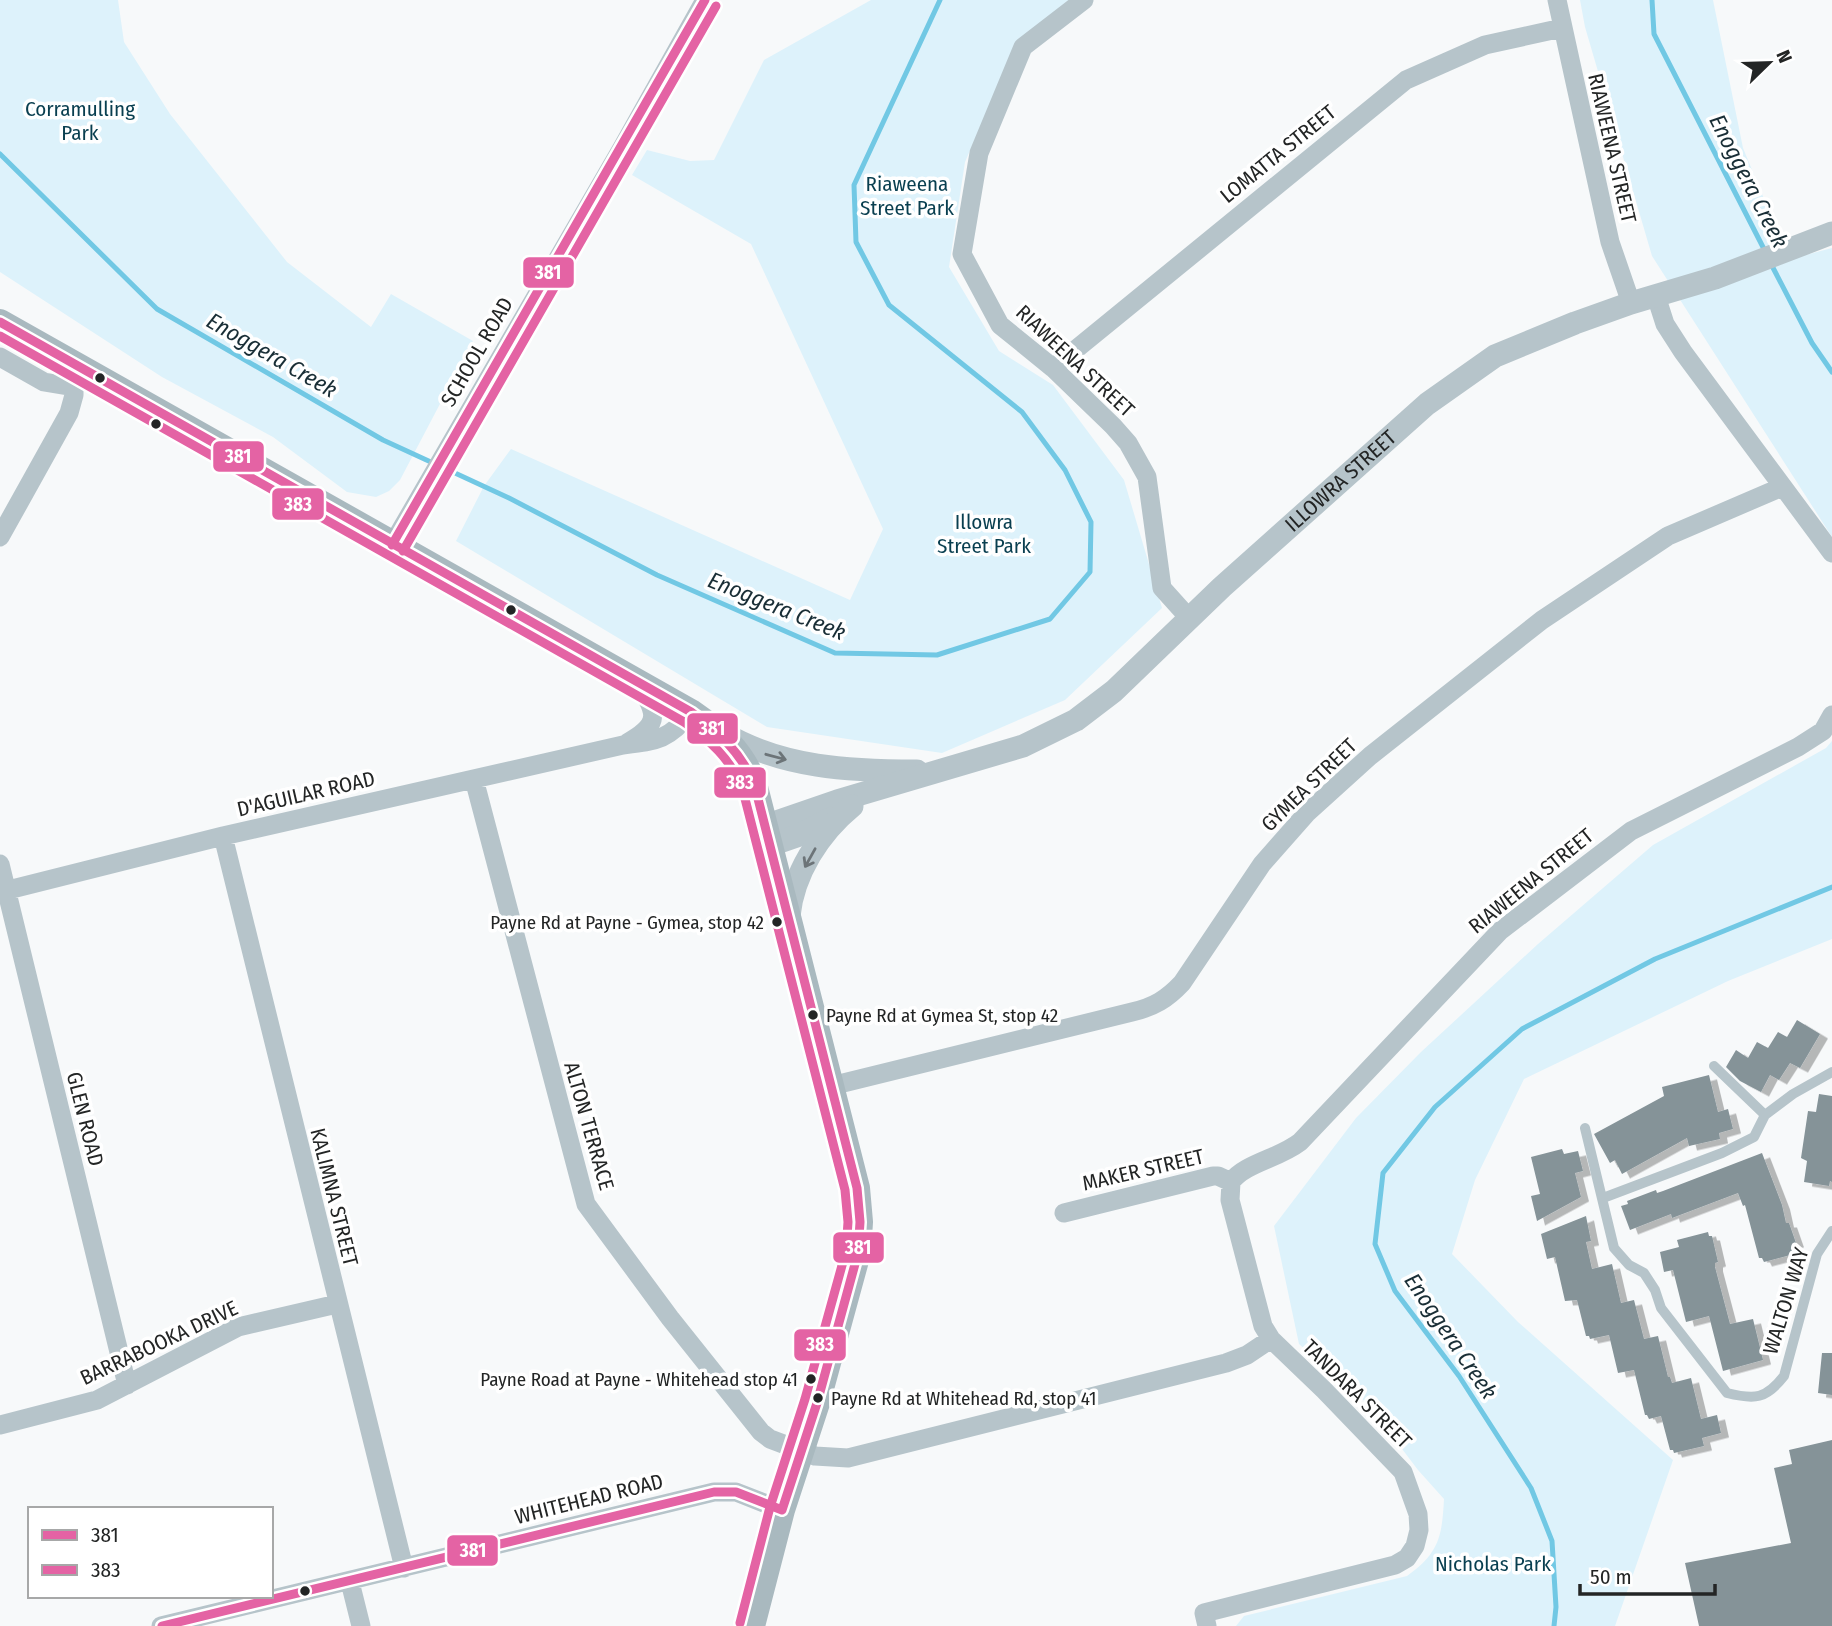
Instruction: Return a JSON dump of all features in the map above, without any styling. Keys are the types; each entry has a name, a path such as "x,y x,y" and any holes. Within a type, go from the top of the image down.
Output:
{"main road":[{"path":"0,322 79,379 392,545 691,712 735,747 747,765 768,836 857,1188 860,1222 858,1253 817,1403 782,1510 752,1626"}],"street":[{"name":"SCHOOL ROAD","path":"392,545 705,0"},
{"name":"RIAWEENA STREET","path":"1084,0 1023,47 979,153 962,254 1000,325 1053,368 1113,426 1137,458 1147,477 1162,589 1189,618"},
{"name":"RIAWEENA STREET","path":"1557,0 1610,242 1631,303"},
{"name":"LOMATTA STREET","path":"1053,368 1406,80 1485,45 1562,28"},
{"name":"ILLOWRA STREET","path":"768,836 837,801 1023,746 1076,720 1114,691 1189,618 1427,404 1495,356 1575,323 1714,278 1832,233"},
{"path":"1656,296 1665,324 1683,352 1832,553"},
{"path":"0,357 44,382 79,379 69,413 0,537"},
{"name":"GYMEA STREET","path":"831,1086 1150,1008 1167,999 1182,983 1262,864 1307,813 1370,756 1542,620 1668,536 1782,487"},
{"name":"D'AGUILAR ROAD","path":"623,745 645,733 652,720 652,709 637,682"},
{"name":"D'AGUILAR ROAD","path":"3,891 223,836 623,745 661,740 671,735 691,712"},
{"name":"RIAWEENA STREET","path":"1231,1182 1242,1170 1281,1155 1300,1142 1500,930 1631,831 1798,747 1823,731 1832,715"},
{"path":"714,728 753,750 799,763 832,768 939,771"},
{"name":"ALTON TERRACE","path":"474,779 586,1204 750,1420 771,1439 801,1451"},
{"name":"ILLOWRA STREET","path":"768,836 824,823 886,787"},
{"path":"789,920 791,898 802,871 821,838 852,806"},
{"name":"KALIMNA STREET","path":"223,836 404,1568"},
{"name":"GLEN ROAD","path":"0,864 3,891 127,1385"},
{"name":"MAKER STREET","path":"1064,1213 1213,1176 1231,1182"},
{"name":"TANDARA STREET","path":"1205,1619 1395,1565 1407,1558 1418,1539 1418,1514 1402,1472 1271,1339 1258,1313 1230,1200 1231,1182"},
{"name":"BARRABOOKA DRIVE","path":"0,1425 97,1400 238,1327 337,1304"},
{"path":"801,1451 824,1458 848,1458 1226,1363 1271,1339"},
{"name":"WHITEHEAD ROAD","path":"161,1626 714,1492 736,1492 782,1510"},
{"path":"350,1582 361,1626"}],"lane":[{"path":"1714,1066 1765,1115"},
{"path":"1603,1198 1722,1153 1754,1137 1765,1115 1793,1094 1832,1072"},
{"name":"WALTON WAY","path":"1586,1128 1615,1248 1629,1265 1644,1273 1655,1290 1661,1308 1727,1393 1752,1397 1772,1391 1784,1376 1816,1254 1832,1231"}],"green space":[{"name":"Corramulling Park","path":"0,0 118,0 124,42 170,114 287,262 371,327 391,294 473,341 400,480 389,491 376,497 347,492 273,437 162,377 0,272"},
{"path":"871,0 1069,0 1017,42 965,162 949,267 999,351 1053,385 1124,480 1162,608 1065,700 942,753 767,727 456,541 484,486 511,449 850,600 883,529 751,244 632,175 647,150 690,161 714,160 764,60"},
{"path":"1580,0 1713,0 1743,148 1771,216 1794,258 1832,248 1832,537 1652,256 1585,27"},
{"name":"Nicholas Park","path":"1832,741 1832,939 1728,981 1524,1079 1475,1180 1452,1254 1518,1322 1673,1460 1615,1626 1236,1626 1244,1616 1407,1576 1432,1552 1440,1534 1443,1512 1444,1499 1418,1470 1368,1404 1299,1344 1274,1226 1356,1118 1421,1052 1538,944 1653,845 1826,748"}],"building":[{"path":"1797,1020 1820,1034 1800,1068 1790,1063 1779,1080 1770,1075 1761,1092 1740,1081 1726,1067 1736,1050 1748,1058 1757,1042 1768,1048 1778,1032 1787,1037"},
{"path":"1709,1075 1718,1112 1728,1109 1733,1129 1719,1133 1720,1139 1689,1146 1687,1138 1622,1174 1615,1160 1610,1163 1594,1134 1664,1096 1662,1087"},
{"path":"1819,1094 1832,1096 1832,1182 1830,1181 1829,1186 1804,1182 1807,1161 1801,1158 1808,1111 1816,1112"},
{"path":"1562,1149 1564,1154 1578,1151 1583,1171 1575,1173 1581,1197 1537,1221 1531,1196 1540,1194 1531,1157"},
{"path":"1762,1153 1786,1223 1789,1223 1796,1243 1792,1244 1794,1254 1764,1262 1759,1258 1745,1205 1743,1206 1738,1193 1672,1218 1671,1214 1630,1230 1621,1206 1628,1204 1627,1201 1656,1190 1657,1193 1663,1191"},
{"path":"1586,1216 1591,1241 1586,1242 1592,1269 1612,1264 1621,1303 1634,1300 1644,1339 1658,1336 1668,1377 1672,1383 1691,1378 1701,1419 1717,1415 1721,1433 1702,1438 1704,1446 1674,1453 1670,1450 1661,1416 1649,1419 1645,1415 1634,1370 1618,1373 1609,1335 1590,1339 1586,1336 1577,1300 1565,1301 1555,1257 1547,1259 1541,1234"},
{"path":"1708,1232 1709,1236 1712,1236 1718,1262 1715,1267 1730,1324 1753,1319 1763,1360 1723,1371 1709,1316 1686,1322 1673,1270 1664,1272 1660,1252 1679,1247 1677,1240"},
{"path":"1822,1353 1832,1353 1832,1395 1818,1393"},
{"path":"1832,1440 1832,1626 1699,1626 1685,1563 1791,1543 1774,1468 1792,1464 1789,1450"}],"waterway":[{"name":"Enoggera Creek","path":"442,467 509,498 657,575 835,653 937,655 1050,619 1090,572 1091,522 1065,470 1022,412 889,305 856,242 854,185 940,0"},
{"name":"Enoggera Creek","path":"1652,0 1654,34 1766,253"},
{"name":"Enoggera Creek","path":"0,154 157,309 383,440 433,463"},
{"name":"Enoggera Creek","path":"1770,262 1812,343 1832,372"},
{"name":"Enoggera Creek","path":"1554,1626 1556,1607 1552,1541 1531,1488 1459,1376 1395,1291 1375,1244 1383,1173 1435,1107 1522,1029 1655,959 1832,887"}],"transit line":[{"name":"381","path":"392,545 705,0"},
{"name":"383","path":"403,551 716,6"},
{"name":"381","path":"0,322 691,712 720,735 742,762 754,783 857,1188 860,1222 858,1253 817,1403 782,1510"},
{"name":"383","path":"0,336 684,722 718,751 732,768 742,787 845,1190 848,1222 846,1251 805,1399 770,1507 740,1623"},
{"name":"381","path":"162,1626 714,1492 736,1492 782,1510"}],"place":[{"name":"Payne Rd at Payne - Gymea, stop 42","path":"777,922"},
{"name":"Payne Rd at Gymea St, stop 42","path":"813,1015"},
{"name":"Payne Road at Payne - Whitehead stop 41","path":"811,1379"},
{"name":"Payne Rd at Whitehead Rd, stop 41","path":"818,1398"}],"park label":[{"name":"Riaweena Street Park","path":"907,196"},
{"name":"Illowra Street Park","path":"984,534"}]}
